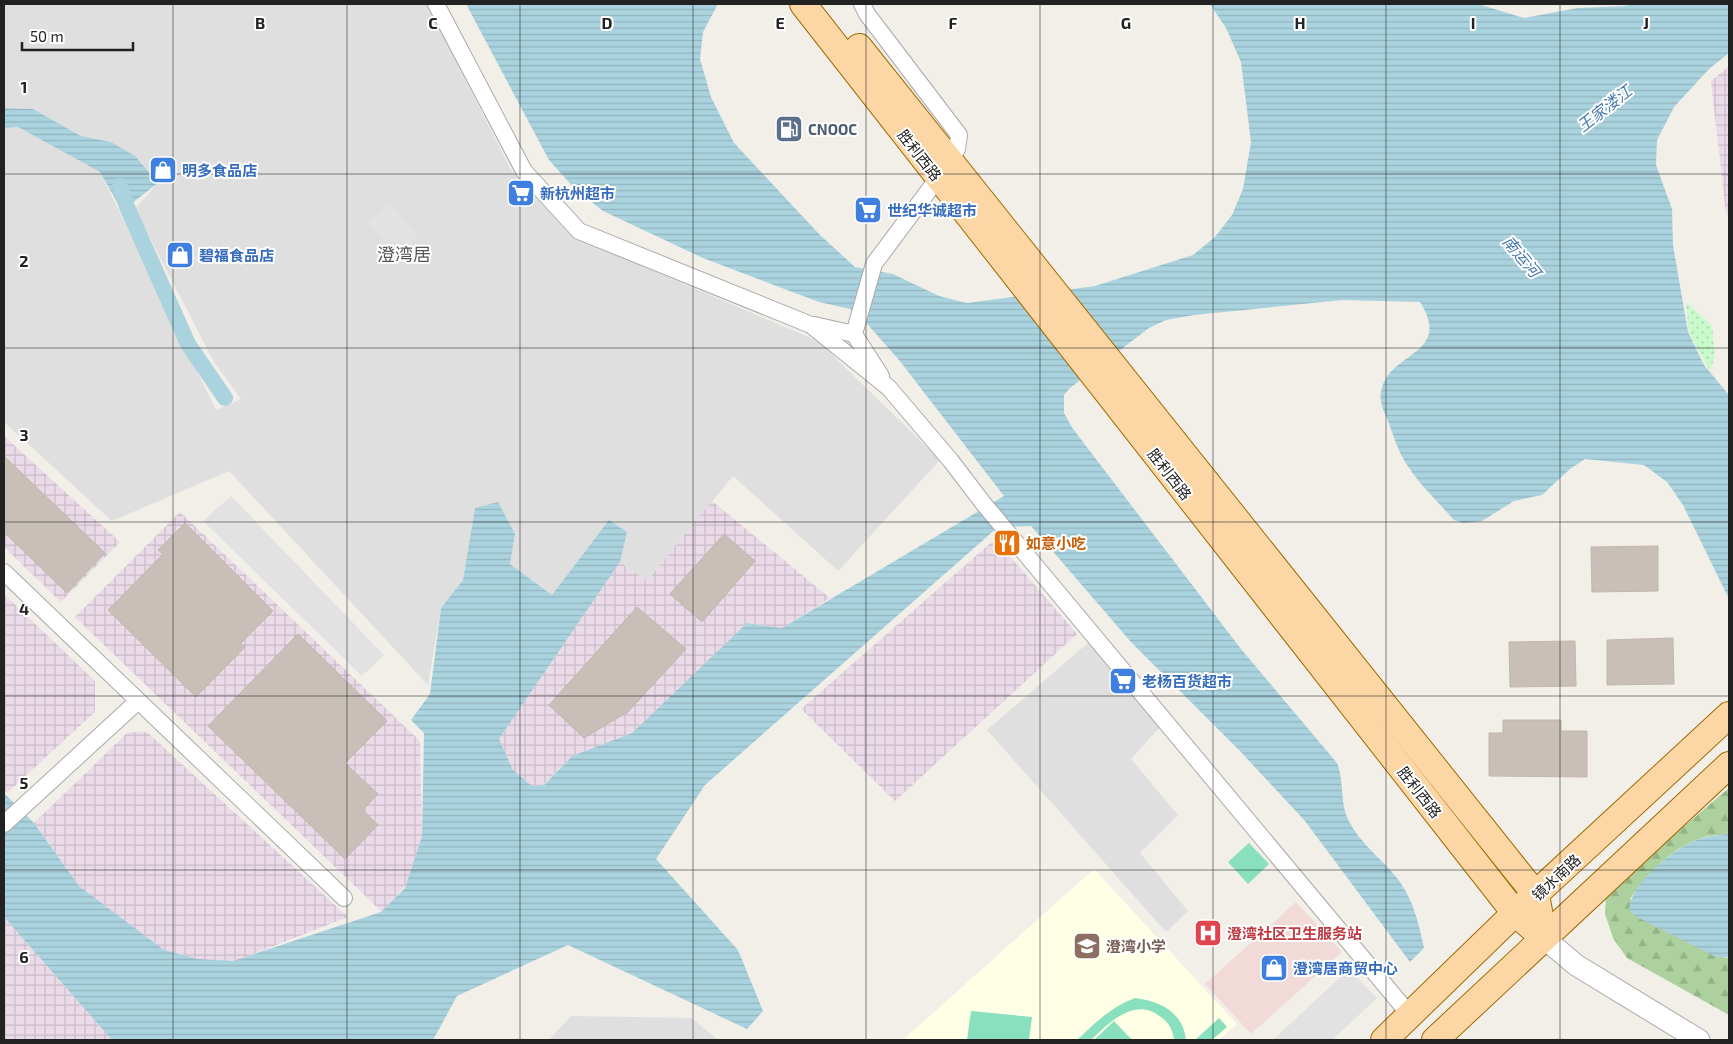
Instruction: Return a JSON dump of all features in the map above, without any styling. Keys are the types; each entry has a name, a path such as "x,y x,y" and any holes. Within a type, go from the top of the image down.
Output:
{"main road":[{"name":"胜利西路","path":"803,4 944,169 1115,385 1516,913 1544,938"},
{"name":"胜利西路","path":"825,4 944,169"},
{"name":"胜利西路","path":"1115,385 1536,895 1544,938"},
{"name":"镜水南路","path":"1384,1040 1516,913 1728,716"},
{"path":"1435,1040 1729,765"}],"street":[{"path":"436,4 524,172 579,231 811,325 855,329"},
{"path":"862,4 867,14 959,134 957,148 944,169 874,264 855,329 889,388 1410,1016"},
{"path":"811,325 889,388"},
{"path":"4,572 344,898"},
{"path":"4,824 138,701"},
{"name":"胜利西路","path":"1544,938 1576,965 1699,1040"}],"shaded area":[{"path":"4,4 427,4 511,170 571,236 818,341 940,460 838,571 733,476 647,581 620,562 627,532 552,595 510,564 515,534 475,508 463,580 441,608 428,685 229,471 112,521 4,422 4,128 18,127 100,172 216,410 241,399 214,362 135,209 158,183 111,142 81,136 33,109 4,108"},
{"path":"1729,66 1729,216 1726,213 1711,81"},
{"path":"390,203 418,236 411,242 417,249 401,263 367,222"},
{"path":"4,436 120,542 61,602 4,547"},
{"path":"231,496 384,655 362,676 203,521"},
{"path":"712,501 830,598 782,628 747,623 632,733 572,756 543,785 532,786 513,770 499,739 620,562 647,581"},
{"path":"180,512 420,741 422,836 406,885 382,912 75,617"},
{"path":"995,539 1077,634 895,801 801,709"},
{"path":"4,594 95,681 95,712 7,793 4,790"},
{"path":"1089,642 1162,725 1131,759 1178,815 1140,853 1188,911 1166,932 987,730"},
{"path":"128,732 147,732 348,917 233,962 198,959 164,950 79,886 34,823"},
{"name":"澄湾小学","path":"1094,869 1237,1024 1219,1040 903,1040"},
{"name":"澄湾居商贸中心","path":"1296,902 1342,952 1251,1034 1205,984"},
{"path":"4,917 112,1040 4,1040"},
{"path":"1349,969 1377,998 1332,1040 1273,1040"},
{"path":"571,1016 691,1018 718,1040 549,1040"}],"green space":[{"path":"1686,302 1712,326 1715,356 1710,371 1689,333"},
{"path":"1729,788 1729,833 1702,838 1678,849 1652,872 1630,899 1726,958 1729,957 1729,1015 1627,958 1613,938 1605,914 1606,893"},
{"path":"1249,843 1269,864 1248,884 1228,862"},
{"path":"1135,998 1153,1002 1169,1010 1180,1022 1186,1040 1174,1040 1173,1033 1164,1019 1151,1011 1142,1009 1132,1010 1123,1014 1091,1040 1077,1040 1111,1011"},
{"path":"971,1011 1032,1017 1029,1040 967,1040"},
{"path":"1219,1018 1227,1027 1212,1040 1195,1040"},
{"path":"1114,1021 1132,1040 1094,1040"}],"water":[{"path":"466,4 718,4 703,32 700,59 711,97 734,143 820,235 855,267 893,274 939,296 967,303 1095,286 1193,255 1215,237 1232,215 1243,189 1251,142 1241,62 1226,28 1210,4 1478,4 1524,18 1578,8 1635,4 1729,4 1729,53 1709,69 1674,107 1657,140 1656,165 1672,209 1673,245 1688,332 1704,365 1729,395 1729,599 1683,505 1667,482 1644,465 1585,459 1570,469 1542,495 1514,501 1482,521 1463,523 1454,520 1421,484 1404,460 1395,441 1381,399 1381,392 1386,379 1394,368 1416,352 1424,343 1429,333 1428,320 1420,302 1343,300 1194,315 1166,320 1149,328 1070,388 1064,395 1064,413 1073,429 1241,649 1337,763 1341,778 1344,809 1350,823 1367,847 1400,882 1418,922 1424,948 1410,962 1305,821 1240,751 1131,642 1031,526 998,527 705,785 656,859 738,950 763,1011 747,1029 568,945 457,996 433,1040 112,1040 4,917 4,793 34,823 79,886 164,950 198,959 233,961 381,912 405,888 422,836 424,733 411,720 430,694 441,608 463,580 475,508 498,502 515,534 510,564 552,595 609,520 627,532 620,562 499,739 513,770 532,786 544,785 572,756 632,733 747,623 782,628 1004,496 899,360 862,318 850,309 819,302 703,258 603,211 575,189 549,160"},
{"path":"4,108 33,109 81,136 111,142 135,156 158,183 122,211 100,172 18,127 4,128"},
{"path":"1729,833 1729,957 1716,957 1635,916 1629,909 1632,899 1646,877 1667,858 1689,843"}],"building":[{"path":"4,456 105,553 67,593 4,532"},
{"path":"185,523 273,611 241,643 245,647 196,697 108,610 163,554 158,550"},
{"path":"724,534 755,561 702,622 670,594"},
{"path":"1658,546 1658,591 1592,592 1591,547"},
{"path":"637,607 686,649 625,715 584,738 549,705"},
{"path":"298,634 387,721 345,763 378,794 363,810 378,825 345,859 208,726"},
{"path":"1673,638 1674,684 1607,685 1607,640"},
{"path":"1575,641 1576,686 1510,687 1509,642"},
{"path":"1503,720 1561,720 1561,731 1587,731 1587,777 1489,776 1489,733 1503,733"}],"waterway":[{"path":"120,186 127,207 188,344 225,398"}],"place":[{"name":"CNOOC","path":"789,129"},
{"name":"明多食品店","path":"163,170"},
{"name":"新杭州超市","path":"521,193"},
{"name":"世纪华诚超市","path":"868,210"},
{"name":"碧福食品店","path":"180,255"},
{"name":"如意小吃","path":"1007,543"},
{"name":"老杨百货超市","path":"1123,681"},
{"name":"澄湾社区卫生服务站","path":"1208,933"},
{"name":"澄湾小学","path":"1087,946"},
{"name":"澄湾居商贸中心","path":"1274,968"}],"district":[{"name":"澄湾居","path":"404,254"}],"water label":[{"name":"王家溇江","path":"1604,108"},
{"name":"南运河","path":"1522,256"}]}
